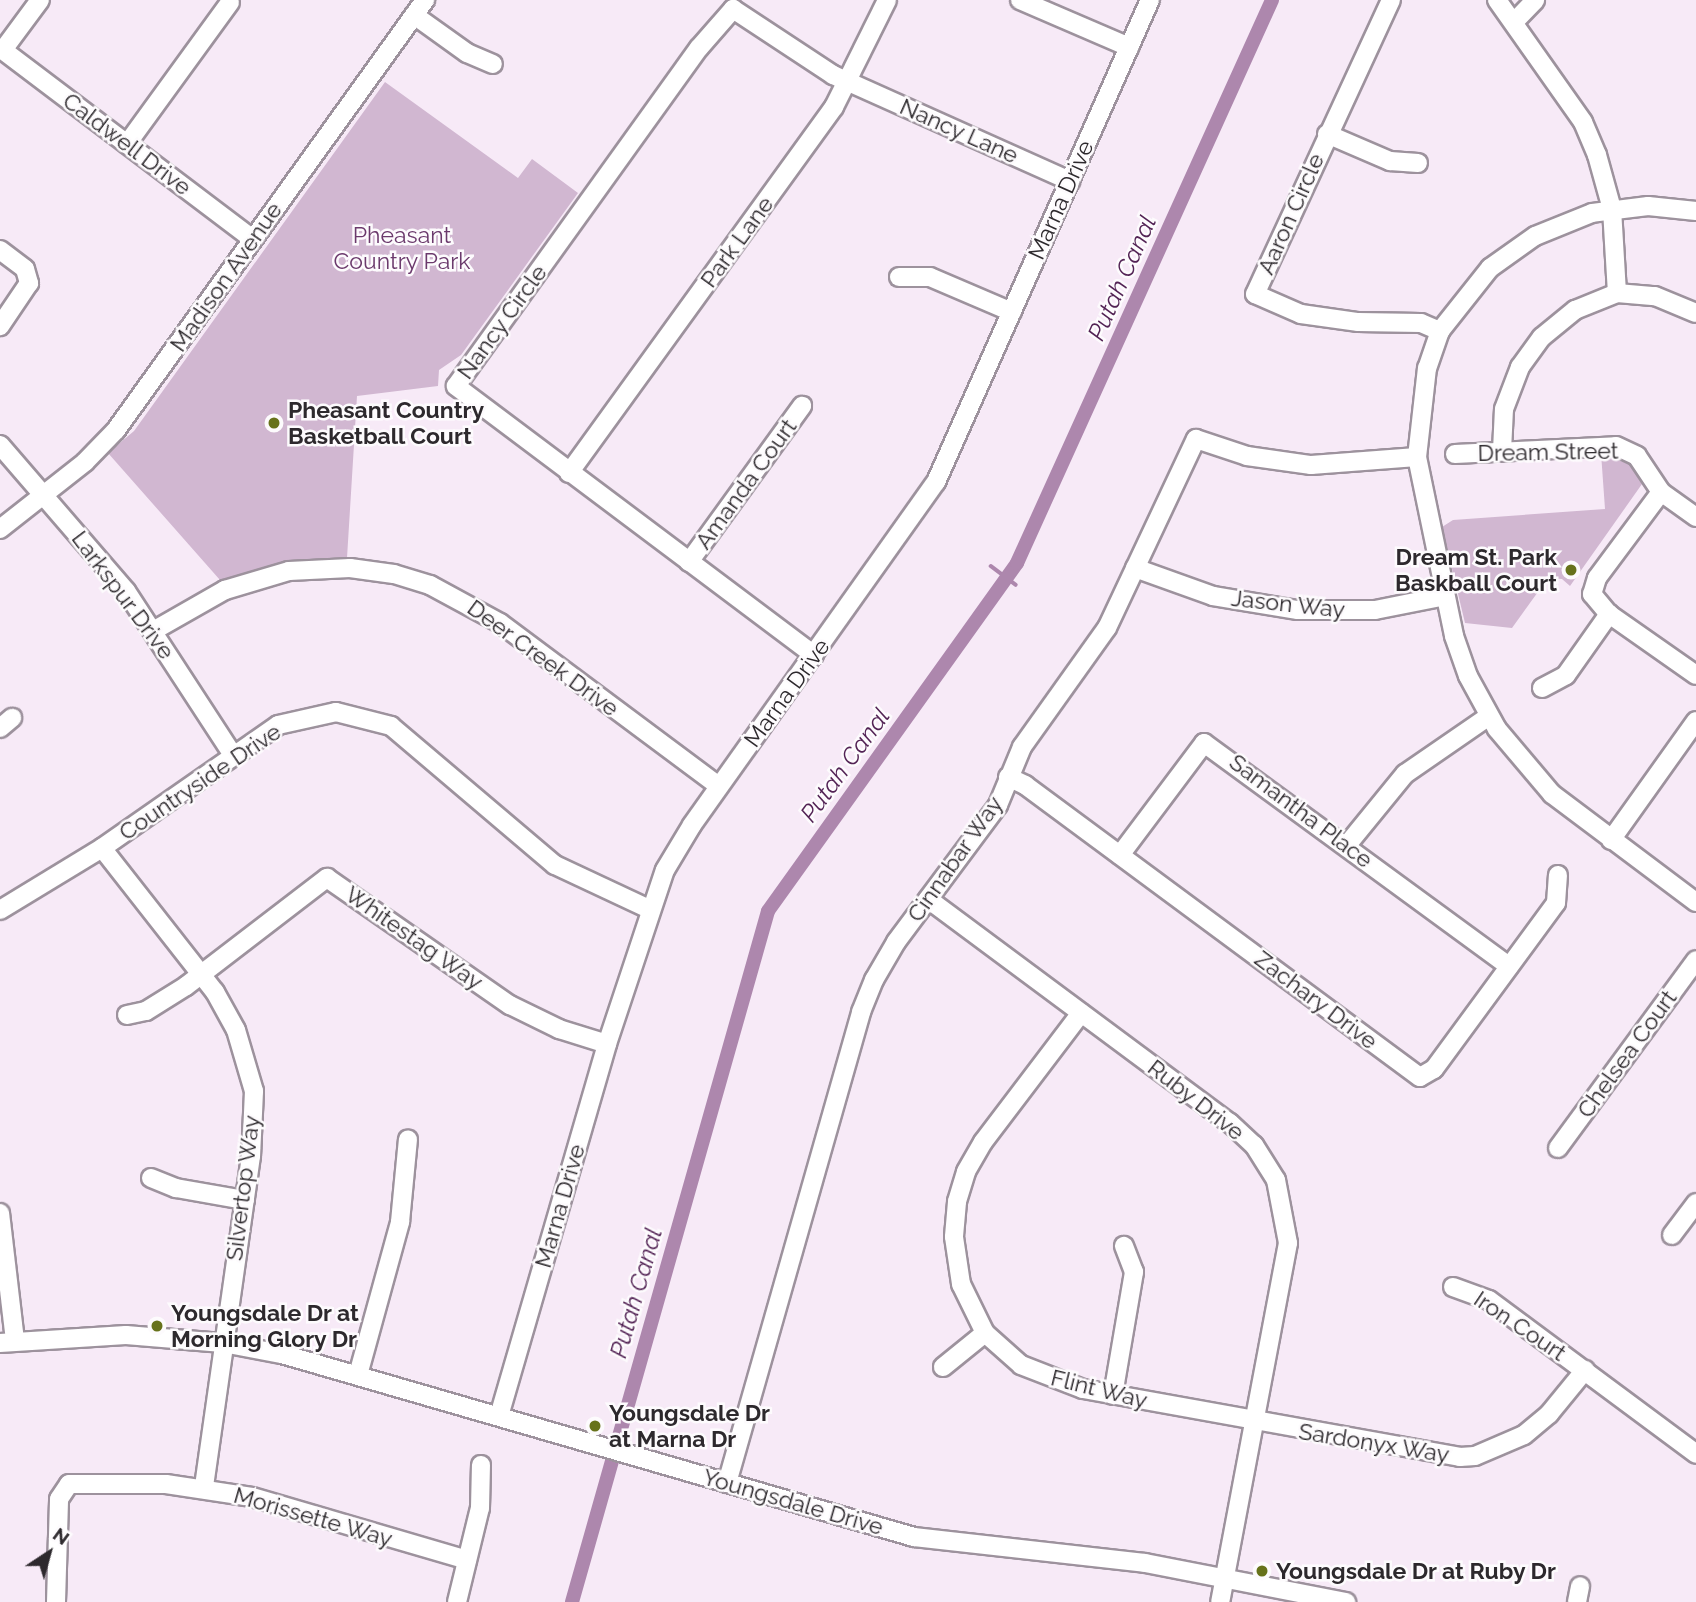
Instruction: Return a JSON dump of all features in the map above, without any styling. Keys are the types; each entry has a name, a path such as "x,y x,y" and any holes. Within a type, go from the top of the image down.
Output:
{"street":[{"path":"1,49 40,0"},
{"name":"Madison Avenue","path":"0,529 45,495 116,430 425,0"},
{"name":"Park Lane","path":"569,473 849,82 887,0"},
{"path":"1020,0 1129,47"},
{"name":"Marna Drive","path":"499,1416 649,909 676,850 936,482 1150,0"},
{"name":"Aaron Circle","path":"1391,0 1326,134 1255,294 1301,314 1359,323 1420,323 1440,331"},
{"path":"1497,0 1515,21 1583,122 1605,177 1612,209 1617,293"},
{"path":"1515,21 1535,0"},
{"path":"127,144 230,2"},
{"name":"Nancy Circle","path":"814,655 456,386 733,9 849,82"},
{"path":"414,15 467,53 494,64"},
{"name":"Caldwell Drive","path":"1,49 253,239"},
{"name":"Nancy Lane","path":"849,82 1070,181"},
{"path":"1326,134 1390,161 1418,163"},
{"path":"1696,211 1648,206 1612,209 1570,219 1515,249 1460,301 1440,331 1427,369 1417,457 1445,597 1461,659 1489,716 1535,777 1611,841 1696,902"},
{"path":"0,250 24,269 29,283 0,326"},
{"path":"899,277 930,277 1012,312"},
{"path":"1502,451 1504,409 1530,351 1575,310 1617,293 1655,296 1696,313"},
{"name":"Amanda Court","path":"689,562 802,406"},
{"name":"Cinnabar Way","path":"727,1483 861,1013 883,963 998,805 1008,777 1038,722 1107,628 1196,439 1247,456 1311,465 1417,457"},
{"name":"Larkspur Drive","path":"0,445 105,564 153,631 233,755"},
{"name":"Dream Street","path":"1455,454 1616,446 1637,456 1661,492 1696,517"},
{"path":"1661,492 1593,586 1597,604 1696,675"},
{"name":"Deer Creek Drive","path":"153,631 225,590 289,571 350,568 394,574 430,584 500,622 719,786"},
{"name":"Jason Way","path":"1135,568 1213,596 1298,610 1375,610 1445,597"},
{"path":"1542,688 1566,675 1609,614"},
{"name":"Countryside Drive","path":"0,910 102,848 278,726 299,718 336,712 368,717 408,737 521,840 555,865 649,909"},
{"path":"1347,845 1405,774 1489,716"},
{"path":"1611,841 1696,721"},
{"name":"Samantha Place","path":"1120,855 1204,743 1509,966"},
{"name":"Zachary Drive","path":"1008,777 1120,855 1420,1077 1434,1069 1556,903 1558,875"},
{"name":"Silvertop Way","path":"102,848 202,974 236,1030 254,1091 245,1200 204,1488"},
{"name":"Whitestag Way","path":"202,974 327,878 510,1005 559,1029 607,1044"},
{"name":"Ruby Drive","path":"929,899 1243,1133 1276,1180 1289,1243 1220,1602"},
{"name":"Chelsea Court","path":"1558,1147 1696,960"},
{"path":"127,1015 146,1011 202,974"},
{"name":"Flint Way","path":"1081,1013 983,1142 963,1182 954,1237 961,1284 985,1333 1021,1365 1046,1378 1113,1395 1256,1422"},
{"path":"358,1375 400,1223 408,1139"},
{"path":"151,1178 176,1188 245,1200"},
{"path":"1672,1235 1696,1203"},
{"path":"0,1213 8,1342"},
{"path":"1113,1395 1134,1272 1124,1246"},
{"name":"Iron Court","path":"1452,1287 1489,1300 1696,1454"},
{"path":"943,1367 985,1333"},
{"name":"Youngsdale Drive","path":"8,1342 126,1335 223,1343 358,1375 936,1542 1122,1559 1346,1602"},
{"name":"Sardonyx Way","path":"1256,1422 1418,1452 1475,1456 1524,1435 1549,1414 1585,1370"},
{"path":"457,1602 480,1508 481,1465"},
{"name":"Morissette Way","path":"56,1602 61,1490 69,1484 204,1488 252,1497 467,1560"}],"green space":[{"name":"Pheasant Country Park","path":"385,82 518,178 532,159 578,193 461,355 439,370 438,386 357,396 347,558 278,563 220,580 108,453 134,431"},
{"path":"1601,453 1631,465 1642,484 1570,586 1562,579 1548,578 1512,628 1465,623 1442,527 1453,520 1605,509"}],"waterway":[{"name":"Putah Canal","path":"572,1602 768,911 1017,563 1272,0"},
{"name":"Putah Canal","path":"991,566 1016,585"}],"place":[{"name":"Pheasant Country Basketball Court","path":"274,423"},
{"name":"Dream St. Park Baskball Court","path":"1571,570"},
{"name":"Youngsdale Dr at Morning Glory Dr","path":"157,1326"},
{"name":"Youngsdale Dr at Marna Dr","path":"595,1426"},
{"name":"Youngsdale Dr at Ruby Dr","path":"1262,1571"}]}
